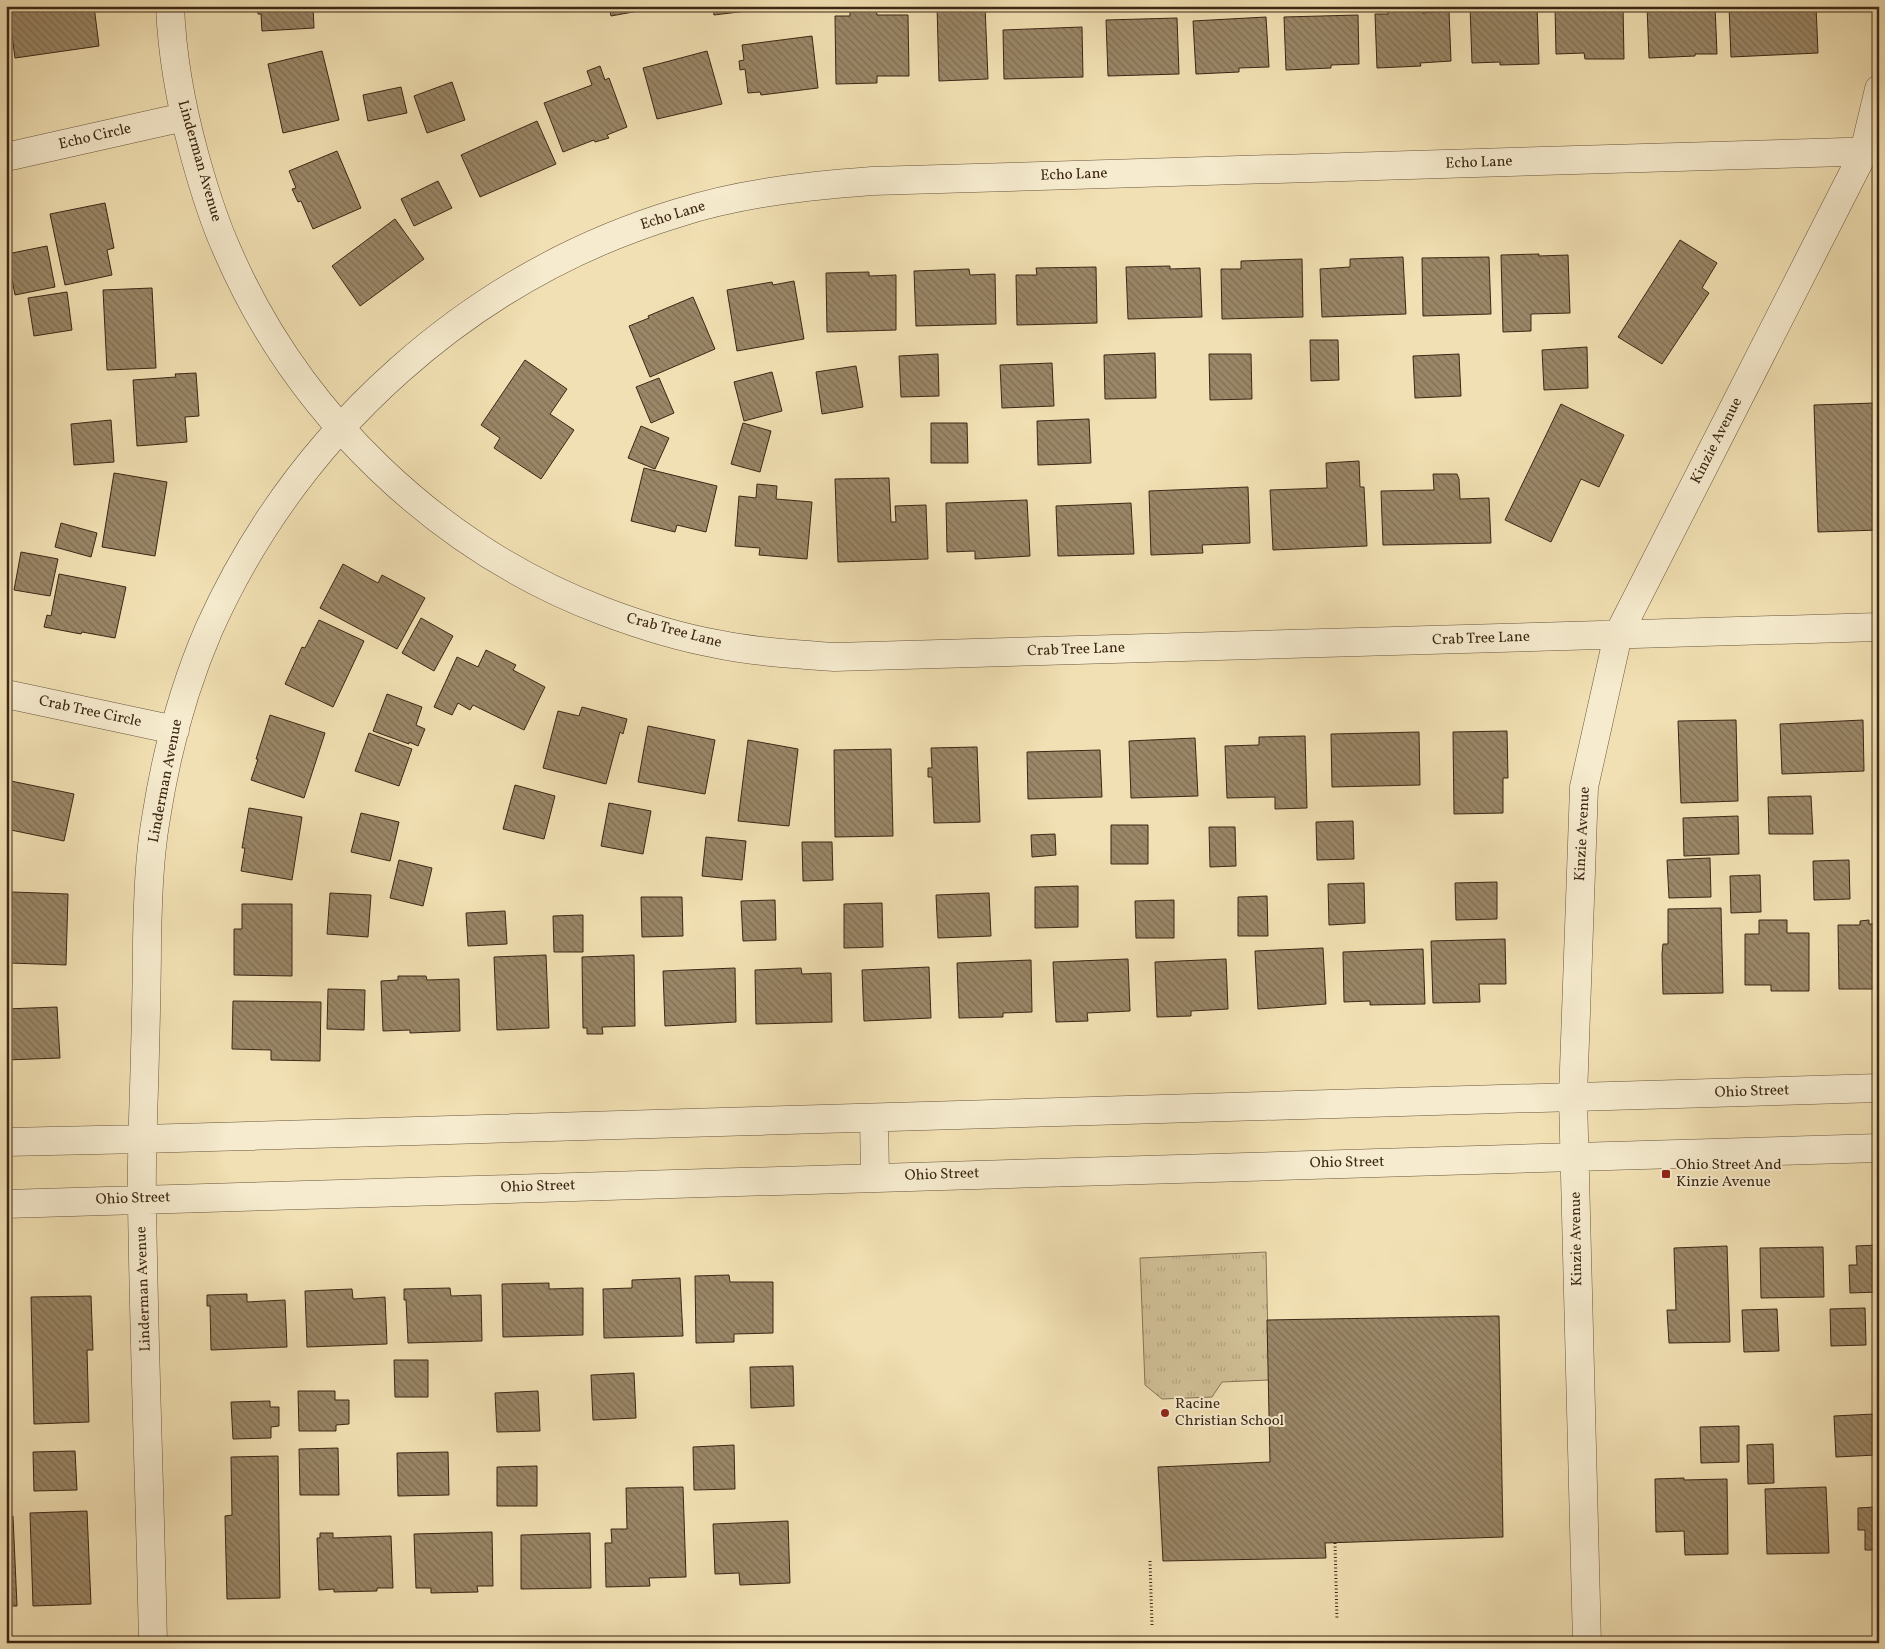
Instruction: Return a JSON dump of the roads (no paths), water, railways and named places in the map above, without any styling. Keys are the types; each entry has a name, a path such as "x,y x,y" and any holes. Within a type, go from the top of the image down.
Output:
{"street":[{"name":"Linderman Avenue","path":"154,1643 142,1139 149,884 155,819 185,693 208,632 236,573 276,510 308,464 340,427 319,403 284,355 253,304 227,251 205,196 184,117 177,81 170,6"},
{"name":"Kinzie Avenue","path":"1587,1643 1573,1097 1584,787 1618,635 1872,152 1879,89"},
{"name":"Echo Circle","path":"6,157 184,117"},
{"name":"Echo Lane","path":"340,427 397,370 448,328 502,292 559,260 618,234 679,212 742,196 807,186 872,181 1872,152"},
{"name":"Crab Tree Lane","path":"340,427 401,488 447,526 496,559 548,587 602,611 659,630 717,644 775,653 834,657 1879,627"},
{"name":"Crab Tree Circle","path":"6,694 175,730"},
{"name":"Ohio Street","path":"6,1142 1879,1088"},
{"path":"874,1118 875,1177"},
{"name":"Ohio Street","path":"6,1204 1879,1148"}],"place":[{"name":"Ohio Street And Kinzie Avenue","path":"1666,1174"},
{"name":"Racine Christian School","path":"1165,1413"}]}
